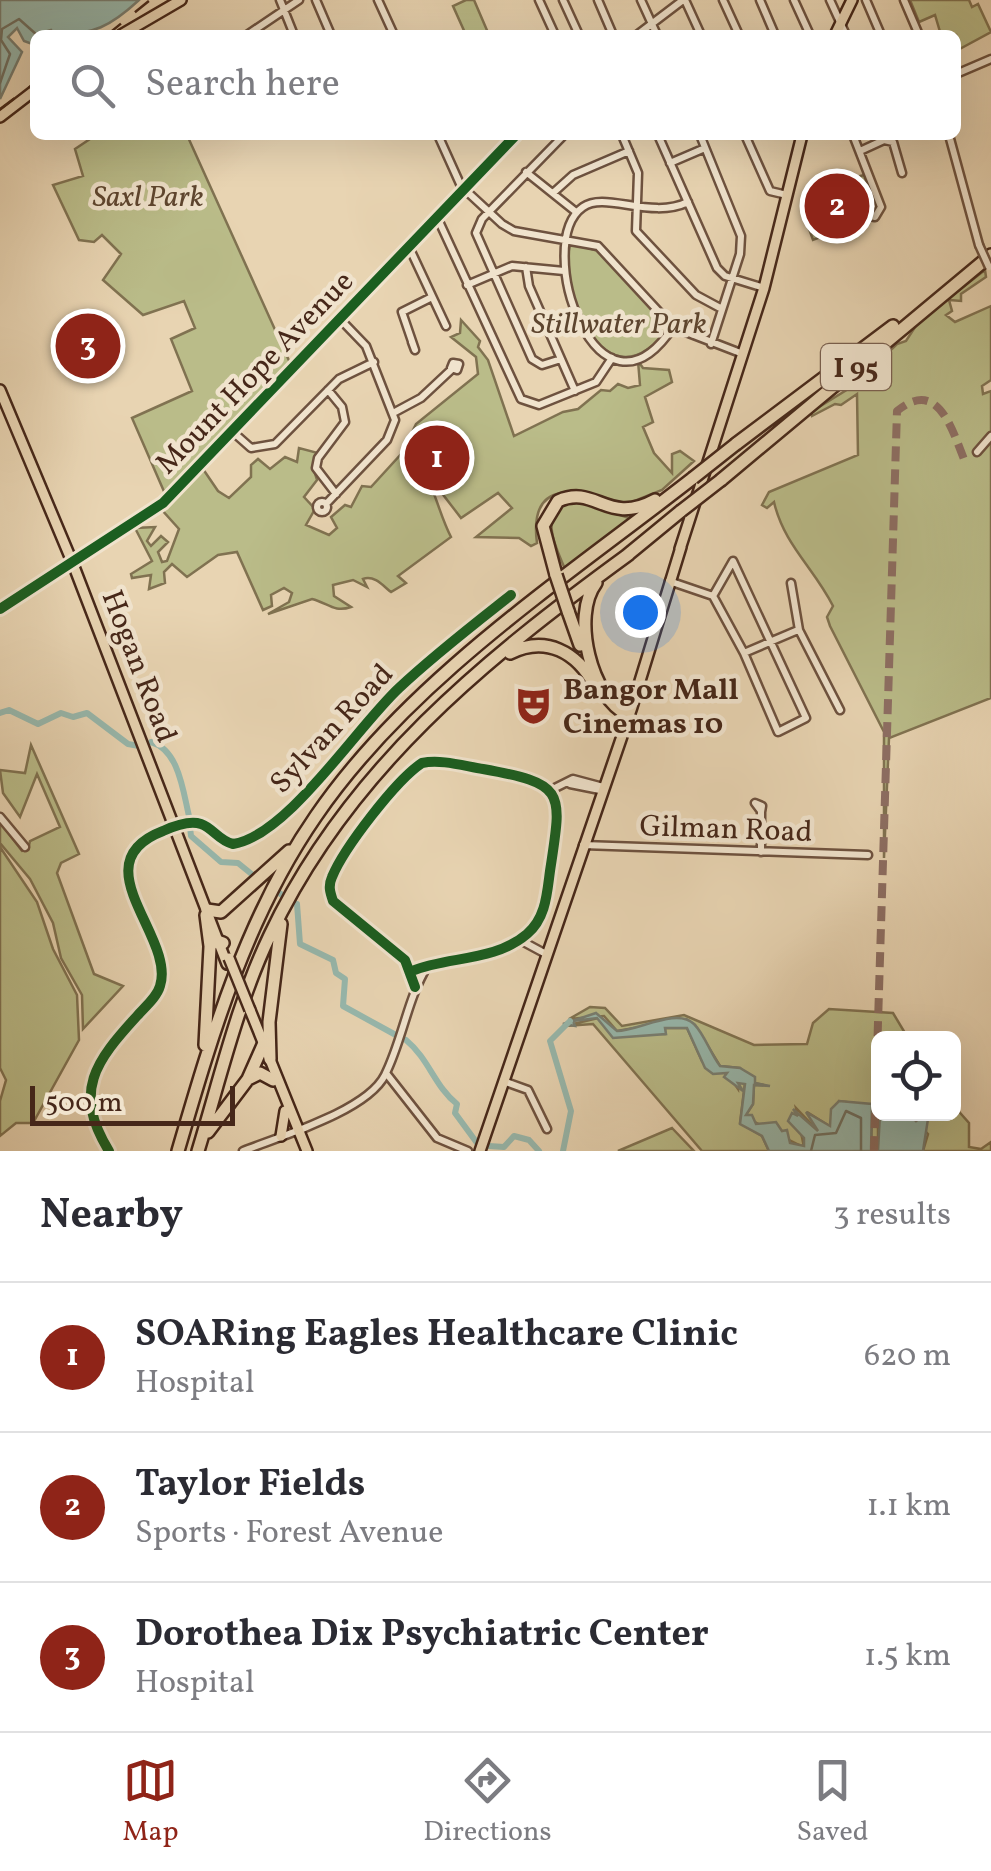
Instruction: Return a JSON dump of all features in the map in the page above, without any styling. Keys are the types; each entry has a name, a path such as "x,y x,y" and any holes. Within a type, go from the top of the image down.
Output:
{"highway":[{"name":"I 95","path":"178,1151 237,962 316,816 345,776 424,693 736,444 988,257"},
{"name":"I 95","path":"199,1151 249,986 286,904 333,824 362,786 449,696 720,480 988,257"},
{"path":"595,686 542,526 558,501 582,496 629,511 694,478"},
{"path":"625,717 610,702 582,623 592,589 629,554"},
{"path":"449,696 502,657 536,645 573,656 608,710 625,717"},
{"path":"206,911 217,914 232,905 290,849 316,816"},
{"path":"199,1151 210,1128 248,1078 263,1043 286,904"},
{"path":"199,1079 216,938 232,905"},
{"path":"206,911 216,938"},
{"path":"248,1078 260,1074 273,1080"}],"main road":[{"path":"130,30 181,0"},
{"path":"837,30 852,0"},
{"path":"0,118 30,94"},
{"path":"480,1151 764,288 801,140"},
{"name":"Hogan Road","path":"0,390 73,564 216,938 305,1151"},
{"name":"Hogan Road","path":"263,1043 285,1111 297,1129"},
{"path":"281,1136 285,1111"}],"street":[{"path":"280,0 292,30"},
{"path":"254,30 299,0"},
{"path":"316,0 328,30"},
{"path":"378,0 392,30"},
{"path":"539,0 553,30"},
{"path":"563,0 577,30"},
{"path":"598,0 611,30"},
{"path":"641,0 655,30"},
{"path":"643,30 684,0 699,30"},
{"path":"724,0 737,30"},
{"path":"760,0 774,30"},
{"path":"794,0 808,30"},
{"path":"830,0 844,30"},
{"path":"866,0 880,30"},
{"path":"904,0 917,30"},
{"path":"961,72 991,59"},
{"path":"440,140 464,189 514,231 603,249 673,327 743,354"},
{"name":"Mount Hope Avenue","path":"0,609 163,503 511,140"},
{"path":"559,140 488,212 476,233 532,359 542,365 561,359"},
{"path":"624,140 638,173 636,231 696,295 722,309"},
{"path":"660,140 716,268 764,288"},
{"path":"702,140 738,221 740,254 711,344"},
{"path":"747,140 770,191 787,195"},
{"path":"841,224 864,215 875,217 881,206 855,140"},
{"path":"859,151 884,140 893,142 902,173"},
{"path":"951,140 988,257"},
{"path":"670,164 705,148"},
{"path":"553,193 574,175 629,151"},
{"path":"526,172 576,212"},
{"path":"576,212 599,202 668,211 688,202"},
{"path":"576,212 564,272 567,292 590,341 612,358 645,356 673,327"},
{"path":"437,217 521,399 539,405 575,391 602,378 612,358"},
{"path":"410,248 446,326"},
{"path":"467,285 493,272 526,266 564,272"},
{"path":"526,266 528,286 575,391"},
{"path":"412,342 402,312 430,298"},
{"path":"326,504 391,434 395,412 366,346 340,319"},
{"path":"233,432 252,448 270,447 346,374 374,362"},
{"path":"395,412 421,398 452,369"},
{"path":"328,390 340,403 345,422 318,458 316,468 336,494"},
{"path":"977,452 991,436"},
{"path":"669,581 712,596 744,653 778,732 806,718 733,561 712,596"},
{"path":"792,583 798,630 810,644 840,710"},
{"name":"Sylvan Road","path":"174,827 200,824 232,844 268,828 301,798 401,686 511,594"},
{"path":"744,653 798,630"},
{"path":"412,971 428,965 457,963 520,940 537,924 544,906 558,815 550,791 530,778 434,761 417,766 347,853 329,888 338,906 406,960 415,987"},
{"path":"550,791 567,780 601,788"},
{"path":"761,852 762,811"},
{"path":"0,817 26,847"},
{"path":"109,1151 94,1121 95,1067 157,994 162,976 129,880 129,865 144,840 174,827"},
{"name":"Gilman Road","path":"582,845 868,855"},
{"path":"520,940 546,954"},
{"path":"406,960 428,965"},
{"path":"243,1151 363,1101 385,1075 415,987 428,965"},
{"path":"385,1075 437,1138 468,1151"},
{"path":"504,1081 528,1090 546,1129"}],"green space":[{"path":"474,0 487,30 464,30 453,6"},
{"path":"910,0 969,0 972,7 978,4 991,32 961,48 961,30 940,30 935,15 919,22"},
{"name":"Saxl Park","path":"88,140 189,140 291,365 166,496 132,418 192,391 171,339 195,328 184,301 143,315 103,280 121,254 102,235 94,242 79,240 53,185 83,176 75,149"},
{"path":"868,174 878,196 868,200 871,218 813,240 803,212 808,196 826,185"},
{"name":"Stillwater Park","path":"570,243 602,252 669,327 655,343 628,357 615,355 593,338 567,278"},
{"path":"985,270 986,277 961,294 961,301 949,300 952,311 946,315 955,322 991,306 991,380 982,386 983,394 991,391 991,698 889,738 884,858 884,732 830,626 827,617 833,606 792,544 774,502 767,508 762,505 769,492 858,455 857,394 841,405 835,404 812,416 811,412 853,386 897,344 906,341 919,321"},
{"path":"461,320 480,341 478,347 488,360 514,436 563,412 578,409 601,390 610,391 618,384 628,388 640,385 638,361 643,368 669,370 672,382 645,397 653,422 643,427 654,453 672,473 672,454 680,451 694,461 662,490 622,506 575,493 549,497 536,521 537,543 531,546 519,538 476,537 512,508 498,493 461,518 441,492 455,461 439,448 419,465 451,537 398,576 406,583 391,592 372,578 363,579 367,587 353,580 333,585 334,596 351,607 345,609 312,599 268,614 289,602 292,593 284,588 271,595 272,606 263,610 237,552 218,555 187,577 172,564 164,572 165,583 149,589 151,575 132,578 131,574 152,561 135,528 155,527 147,541 151,546 161,536 168,542 158,552 162,562 167,561 179,529 162,510 203,469 218,491 229,498 251,477 251,465 258,459 270,469 285,457 297,462 299,448 318,453 313,467 317,480 304,497 315,509 306,525 329,535 337,528 331,517 345,505 351,507 362,486 371,487 402,453 416,424 478,374 476,357 451,337 460,333"},
{"path":"567,502 581,502 632,519 565,569 554,542 552,524"},
{"path":"31,745 79,854 61,863 57,873 94,974 123,986 83,1029 82,995 61,958 53,923 30,879 0,843 0,822 22,851 28,850 30,841 60,827 37,774 20,817 3,793 0,770 25,773"},
{"path":"0,847 37,902 53,949 77,995 79,1040 33,1123 16,1123 0,1136 0,1101 6,1080 0,1068"},
{"path":"590,1007 605,1008 622,1026 684,1015 754,1045 807,1044 813,1023 829,1009 893,1013 904,1031 871,1031 871,1105 839,1101 831,1127 807,1112 818,1131 796,1108 804,1147 745,1116 753,1104 754,1085 764,1085 754,1083 740,1068 720,1066 695,1025 686,1019 617,1031 604,1016 569,1019"},
{"path":"598,1018 613,1031 628,1035 665,1034 665,1028 687,1028 702,1061 727,1073 738,1089 738,1082 745,1083 740,1123 762,1136 769,1151 702,1151 593,1024 565,1026"},
{"path":"961,1114 969,1123 969,1147 981,1149 991,1142 991,1151 923,1151 928,1134 916,1121 961,1121"},
{"path":"872,1121 878,1121 878,1151 871,1151"},
{"path":"672,1128 694,1151 618,1151"}],"water":[{"path":"0,0 139,0 94,30 30,30 30,43 24,41 17,28 8,37 22,52 0,99"},
{"path":"596,1013 617,1031 668,1019 687,1019 701,1033 720,1066 740,1068 755,1077 755,1083 770,1086 754,1085 753,1104 746,1115 752,1115 756,1124 776,1122 782,1131 787,1130 790,1143 804,1146 804,1138 788,1121 792,1113 798,1116 793,1109 818,1131 806,1112 830,1126 831,1109 839,1101 871,1104 871,1151 769,1151 762,1136 740,1124 745,1084 738,1083 743,1091 724,1077 727,1073 713,1074 705,1068 687,1028 665,1028 666,1034 613,1038 597,1018 573,1021 575,1026 563,1024"},
{"path":"880,1121 928,1121 923,1151 878,1151"}],"waterway":[{"path":"0,713 9,710 38,724 61,713 73,717 87,713 128,744 139,746"},
{"path":"151,742 174,762 189,816"},
{"path":"190,827 191,836 221,862 238,863 254,876"},
{"path":"278,892 282,895"},
{"path":"297,904 300,944 333,960 336,973 345,979 343,1006 394,1034"},
{"path":"563,1151 571,1111 550,1041 570,1021"},
{"path":"406,1040 457,1104 455,1113 477,1143"},
{"path":"489,1146 504,1147 514,1136 529,1140 539,1151"}],"railway":[{"path":"113,30 150,0"},
{"path":"0,109 30,87"}],"marked path":[{"path":"874,1151 897,411 912,402 924,400 934,404 950,425 966,464"}],"cycle path":[{"path":"0,609 163,503 511,140"},
{"path":"109,1151 92,1111 94,1078 110,1048 160,986 161,967 155,946 129,881 129,862 139,845 167,829 192,823 205,826 233,844 254,837 298,801 399,688 511,595"},
{"path":"412,971 486,954 514,943 533,928 546,896 556,823 553,796 544,787 510,774 445,762 422,763 385,799 347,849 331,880 333,901 405,960 415,987"}],"place":[{"name":"Taylor Fields","path":"837,206"},
{"name":"Dorothea Dix Psychiatric Center","path":"88,346"},
{"name":"SOARing Eagles Healthcare Clinic","path":"437,458"},
{"name":"Bangor Mall Cinemas 10","path":"533,706"}]}
